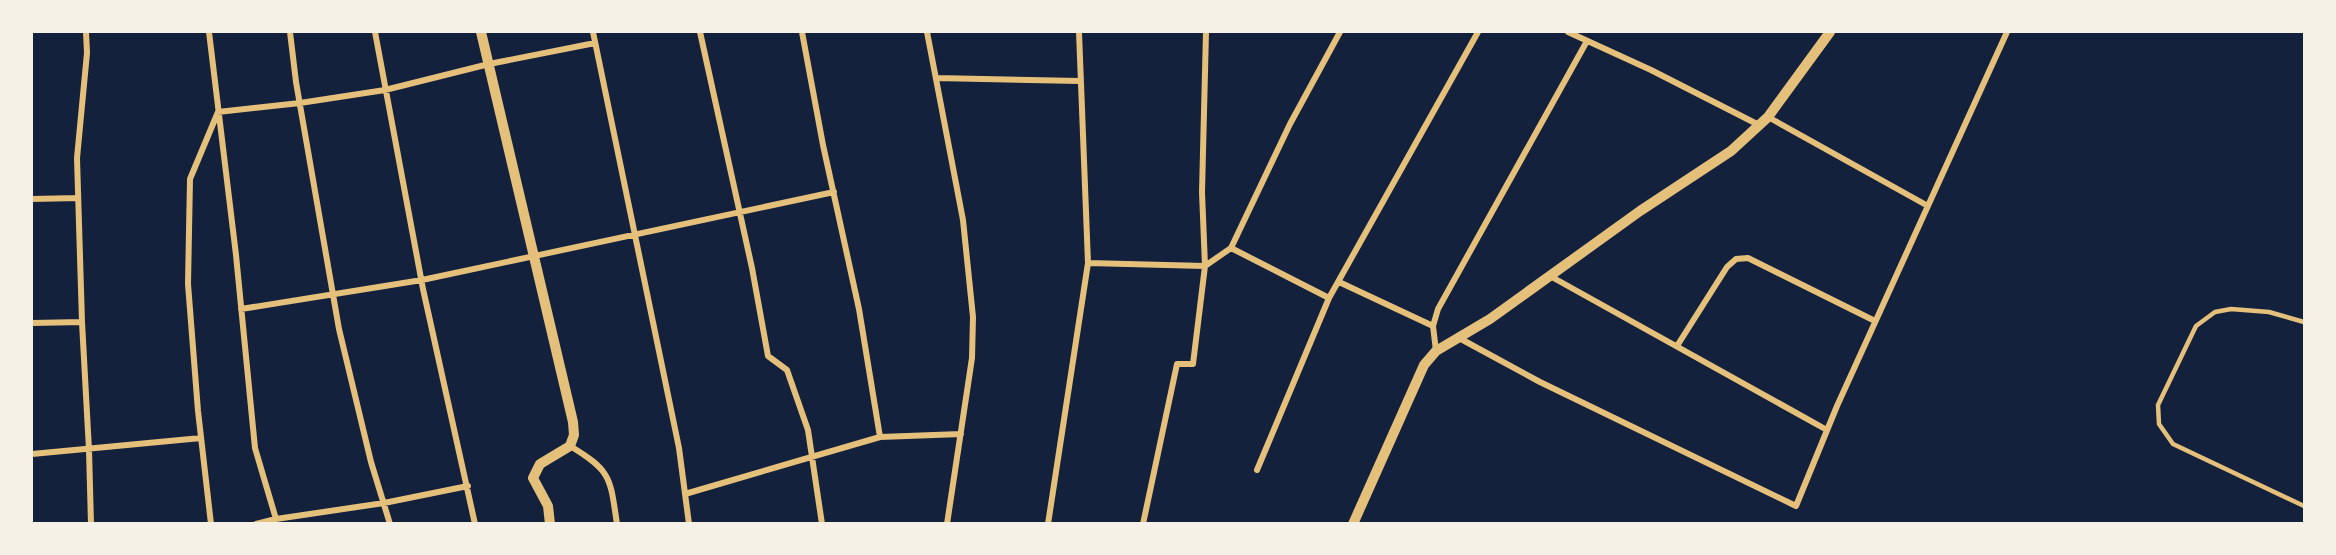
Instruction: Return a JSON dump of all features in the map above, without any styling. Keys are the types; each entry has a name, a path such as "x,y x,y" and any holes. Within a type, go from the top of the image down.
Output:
{"street":[{"path":"86,32 87,52 77,158 91,524"},
{"path":"209,32 255,448 276,519"},
{"path":"290,32 333,296 371,462 390,524"},
{"path":"375,32 422,279 475,524"},
{"path":"481,32 532,256 567,393 574,435 570,446 540,464 533,478 548,506 550,524"},
{"path":"593,32 679,448 689,524"},
{"path":"700,32 740,213 768,356 787,370 808,430 822,524"},
{"path":"802,32 859,309 880,437"},
{"path":"927,32 963,220 973,317 972,358 947,524"},
{"path":"1048,524 1088,263 1079,32"},
{"path":"1143,524 1177,364 1193,364 1205,266 1202,192 1206,32"},
{"path":"1088,263 1205,266 1231,248 1290,124 1340,32"},
{"path":"1257,470 1329,298 1478,32"},
{"path":"1568,32 1651,69 1760,125"},
{"path":"1353,524 1424,365 1436,351 1490,319 1640,211 1731,151 1768,117 1830,32"},
{"path":"1458,338 1540,382 1796,506 1875,321 2007,32"},
{"path":"1436,351 1433,326 1438,309 1587,41"},
{"path":"218,112 385,90 489,64 595,43"},
{"path":"936,78 1080,81"},
{"path":"211,524 188,284 190,180 218,112"},
{"path":"1768,117 1928,206"},
{"path":"241,309 333,296 422,279 834,192"},
{"path":"32,199 78,198"},
{"path":"1231,248 1329,298"},
{"path":"1677,346 1727,267 1736,259 1748,258 1875,321"},
{"path":"1550,276 1827,430"},
{"path":"1339,282 1433,326"},
{"path":"32,323 82,322"},
{"path":"685,494 880,437 961,434"},
{"path":"32,454 201,438"},
{"path":"570,446 592,459 605,471 611,482 617,524"},
{"path":"256,524 384,503 468,486"}],"lane":[{"path":"2304,322 2269,312 2231,309 2215,312 2196,326 2158,405 2159,424 2173,444 2304,506"}]}
